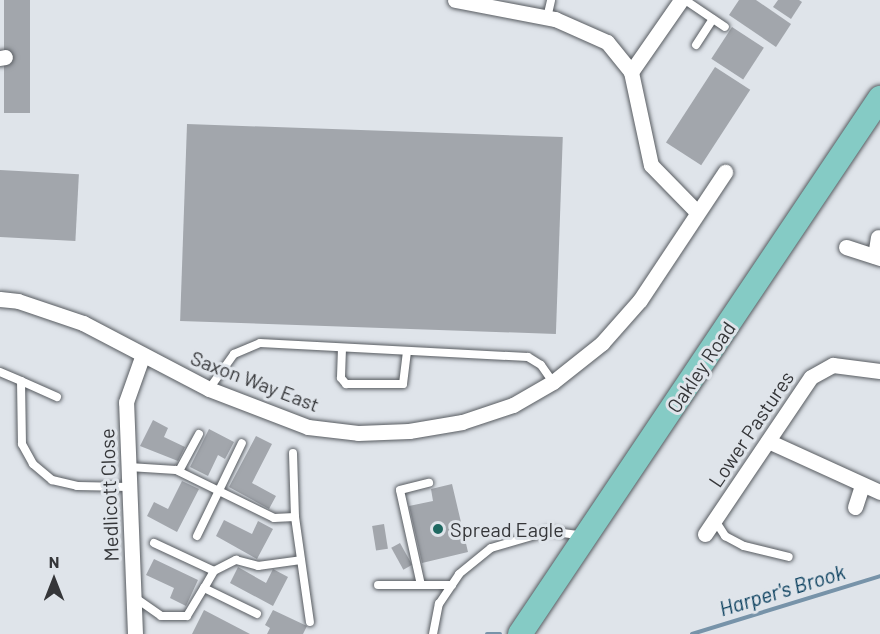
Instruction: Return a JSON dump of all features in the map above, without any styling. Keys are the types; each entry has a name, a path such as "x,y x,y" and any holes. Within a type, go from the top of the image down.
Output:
{"main road":[{"name":"Oakley Road","path":"520,634 880,99"}],"street":[{"path":"455,0 494,4 551,19 607,42 631,72 651,165 697,212"},
{"path":"631,72 681,0"},
{"name":"Saxon Way East","path":"0,299 18,301 83,323 142,357 209,389 308,427 358,433 409,431 462,422 513,405 552,382 602,343 640,300 724,172"},
{"path":"846,247 877,257 878,237"},
{"name":"Medlicott Close","path":"135,634 126,402 142,357"},
{"name":"Lower Pastures","path":"705,534 716,522 768,441 818,372 843,364 880,370"},
{"path":"768,441 862,486 880,492"},
{"path":"855,507 862,486"}],"lane":[{"path":"550,0 551,19"},
{"path":"686,0 725,27"},
{"path":"696,45 712,19"},
{"path":"209,389 234,354 260,344 528,357 540,365 552,382"},
{"path":"342,348 341,378 346,384 403,384 407,351"},
{"path":"0,372 57,397"},
{"path":"21,381 22,444 33,464 52,480 77,486 129,487"},
{"path":"179,471 199,434"},
{"path":"197,536 242,443"},
{"path":"292,453 295,517 310,622"},
{"path":"129,467 159,466 179,471 273,518 295,517"},
{"path":"421,585 400,490 429,483"},
{"path":"716,522 725,537 744,546 789,557"},
{"path":"433,634 439,604 459,574 492,549 549,531 587,536"},
{"path":"154,543 214,571"},
{"path":"133,594 140,605 161,616 187,616 214,571 236,560 258,566 301,560"},
{"path":"378,585 452,585"},
{"path":"204,588 257,614"}],"building":[{"path":"4,0 30,0 30,113 4,113"},
{"path":"739,0 756,0 791,24 776,47 729,15"},
{"path":"778,0 802,2 791,19 773,7"},
{"path":"732,27 764,48 743,80 711,59"},
{"path":"715,67 750,90 701,165 666,142"},
{"path":"187,124 563,137 556,334 180,321"},
{"path":"0,170 79,174 75,241 0,237"},
{"path":"153,420 168,428 164,437 185,447 178,461 140,446"},
{"path":"209,429 234,442 225,459 218,455 208,476 190,467"},
{"path":"256,436 272,444 252,483 276,496 269,509 229,487"},
{"path":"182,481 199,489 177,532 147,516 154,502 168,509"},
{"name":"Spread Eagle","path":"452,484 468,552 422,563 409,506 433,501 431,489"},
{"path":"224,520 252,534 258,521 273,529 257,559 216,536"},
{"path":"384,524 388,549 376,551 372,526"},
{"path":"400,543 412,565 403,570 391,548"},
{"path":"154,559 198,580 186,606 170,598 174,588 146,575"},
{"path":"238,567 266,583 273,569 288,577 273,606 230,583"},
{"path":"204,610 250,634 192,634"},
{"path":"273,610 307,626 303,634 267,634 270,628 265,625"}],"waterway":[{"name":"Harper's Brook","path":"692,634 880,576"},
{"name":"Harper's Brook","path":"487,634 500,634"}],"place":[{"name":"Spread Eagle","path":"438,529"}]}
